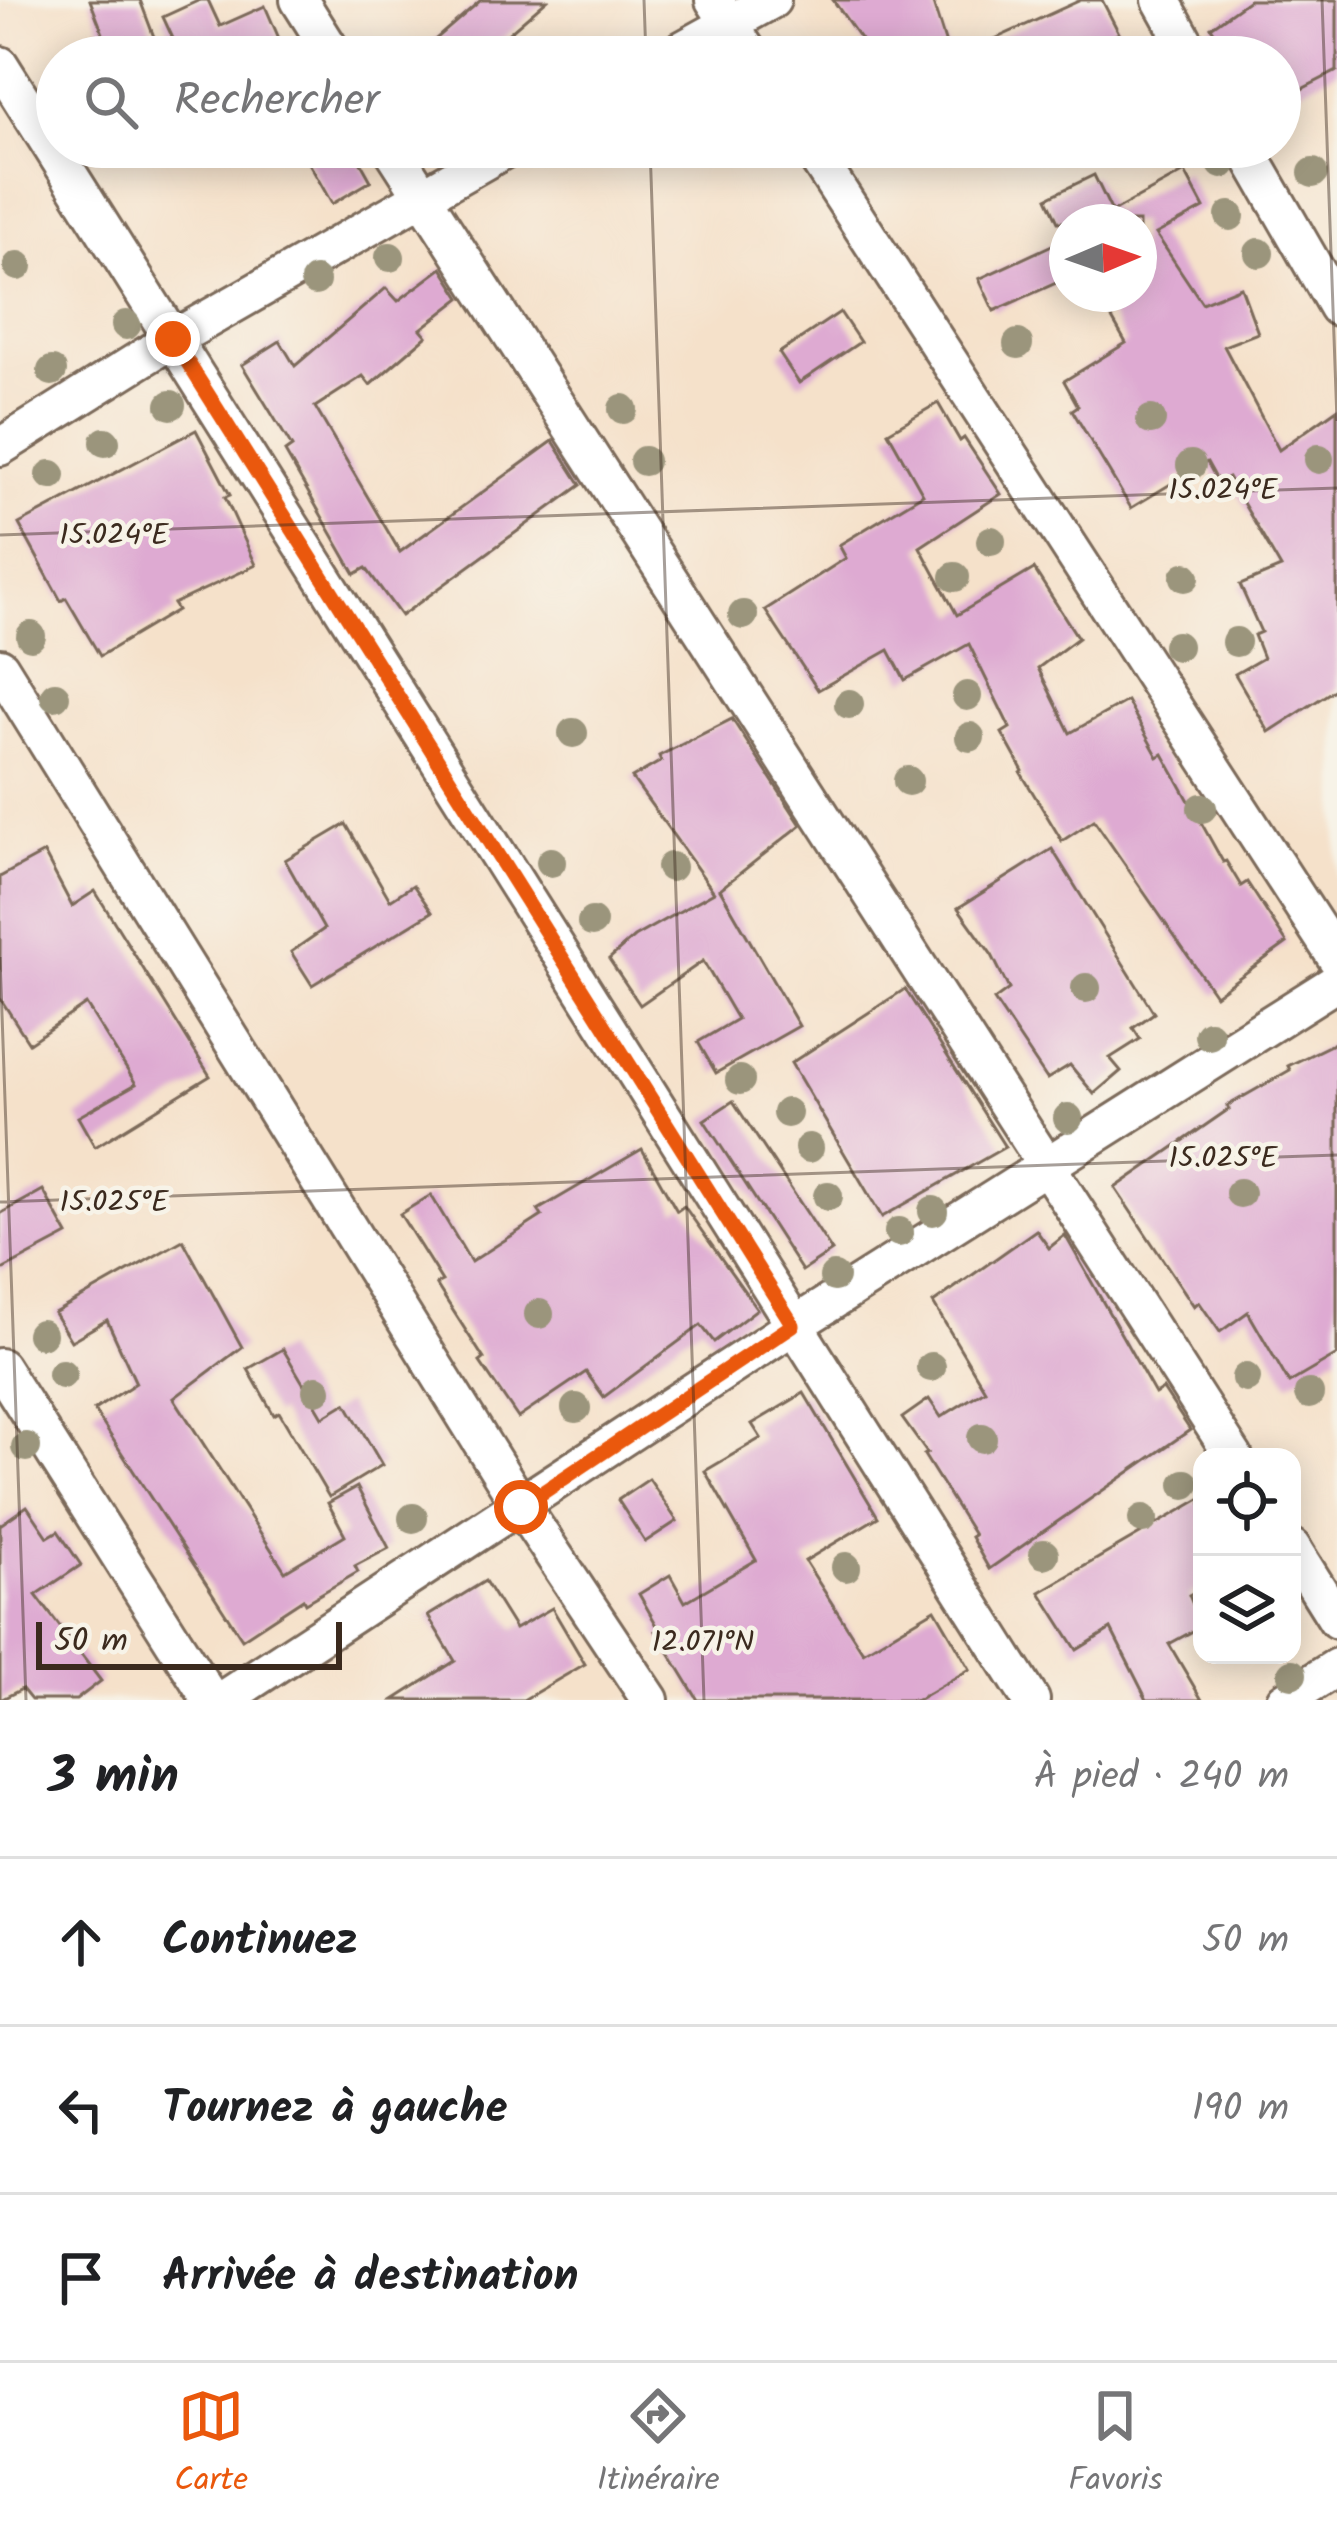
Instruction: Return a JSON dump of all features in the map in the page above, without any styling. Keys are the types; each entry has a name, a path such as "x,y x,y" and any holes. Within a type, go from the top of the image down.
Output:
{"street":[{"path":"298,0 321,36"},
{"path":"694,36 722,12 772,0"},
{"path":"1161,0 1181,36"},
{"path":"0,65 36,122"},
{"path":"65,168 1031,1700"},
{"path":"405,168 1228,1448"},
{"path":"0,447 173,339 472,168"},
{"path":"824,168 1337,959"},
{"path":"1257,168 1337,308"},
{"path":"0,667 521,1507 650,1700"},
{"path":"222,1700 793,1325 1337,982"},
{"path":"0,1367 211,1700"},
{"path":"1297,1556 1337,1620"},
{"path":"1286,1700 1337,1667"}],"building":[{"path":"90,0 140,0 154,36 104,36"},
{"path":"208,0 220,26 265,6 278,36 172,36 163,17"},
{"path":"481,0 547,0 505,36 439,36"},
{"path":"833,0 932,0 943,36 858,36"},
{"path":"1081,0 1102,0 1119,33 1113,36 1001,36"},
{"path":"1249,0 1337,0 1337,71 1301,89 1301,36 1217,36 1211,27"},
{"path":"312,168 364,168 371,181 332,204"},
{"path":"1185,172 1204,208 1157,233 1157,204 1127,204"},
{"path":"1094,175 1108,204 1050,204 1047,198"},
{"path":"1157,236 1202,303 1241,287 1258,333 1224,346 1279,450 1337,409 1337,688 1269,732 1235,674 1263,658 1254,635 1261,632 1240,585 1281,568 1228,477 1218,482 1207,462 1131,508 1072,410 1078,406 1064,381 1126,343 1108,312 1157,312"},
{"path":"1049,246 1049,286 994,311 979,279"},
{"path":"442,268 461,298 421,329 427,336 370,385 363,376 315,407 400,552 553,441 581,485 401,616 366,568 355,574 285,452 292,447 242,365 280,341 295,366 386,288 398,301"},
{"path":"840,312 860,342 799,383 779,353"},
{"path":"938,403 1001,494 920,547 957,615 1034,569 1078,638 1038,668 1070,733 1127,701 1158,757 1163,754 1223,862 1241,886 1247,882 1287,943 1215,995 1094,820 1062,841 1002,733 1010,728 969,644 905,680 889,650 818,690 765,610 846,558 839,545 923,494 888,432"},
{"path":"196,430 230,495 225,497 256,565 173,604 177,610 100,656 66,598 61,601 19,524"},
{"path":"732,719 801,825 720,889 799,1026 716,1073 698,1042 737,1019 703,961 640,1005 609,959 634,937 714,892 632,778 661,761 659,756"},
{"path":"346,824 390,900 413,885 432,912 312,985 291,952 324,929 285,860"},
{"path":"1052,849 1154,1013 1133,1028 1140,1039 1110,1058 1121,1071 1094,1094 1070,1065 1047,1079 994,1000 1009,989 992,955 958,908"},
{"path":"44,853 72,906 95,891 210,1076 95,1147 78,1117 136,1084 86,1004 29,1043 0,998 0,877"},
{"path":"905,989 1005,1147 882,1217 791,1063"},
{"path":"1337,1042 1337,1355 1289,1383 1248,1312 1220,1332 1199,1302 1194,1306 1115,1188 1229,1109 1227,1106 1290,1070 1288,1066"},
{"path":"733,1101 832,1251 802,1271 704,1120"},
{"path":"642,1149 677,1211 684,1206 757,1309 714,1342 701,1325 604,1397 586,1372 518,1418 480,1362 484,1359 436,1284 442,1281 400,1214 431,1195 471,1262 542,1216 538,1210"},
{"path":"43,1190 68,1235 0,1271 0,1214"},
{"path":"1036,1230 1049,1248 1065,1235 1155,1394 1163,1389 1190,1430 989,1569 927,1453 902,1418 929,1399 941,1417 985,1390 933,1303"},
{"path":"183,1240 242,1347 174,1398 285,1571 345,1535 328,1503 357,1487 389,1548 355,1566 358,1572 305,1603 303,1599 242,1639 94,1410 136,1383 107,1320 71,1341 54,1313"},
{"path":"283,1349 323,1417 346,1403 382,1465 329,1497 248,1369"},
{"path":"804,1393 878,1517 805,1561 863,1652 935,1609 970,1669 917,1700 698,1700 639,1594 670,1575 685,1602 756,1560 705,1471 761,1438 752,1424"},
{"path":"649,1479 677,1521 645,1542 618,1500"},
{"path":"1193,1503 1193,1593 1189,1595 1193,1631 1169,1644 1202,1700 1147,1700 1111,1629 1077,1650 1040,1592"},
{"path":"27,1506 48,1537 58,1531 81,1565 36,1595 101,1681 76,1700 31,1700 22,1689 0,1700 0,1525"},
{"path":"485,1581 515,1629 552,1608 585,1664 523,1700 394,1700 455,1661 428,1616"}],"route":[{"path":"173,339 793,1325 521,1507"}]}
